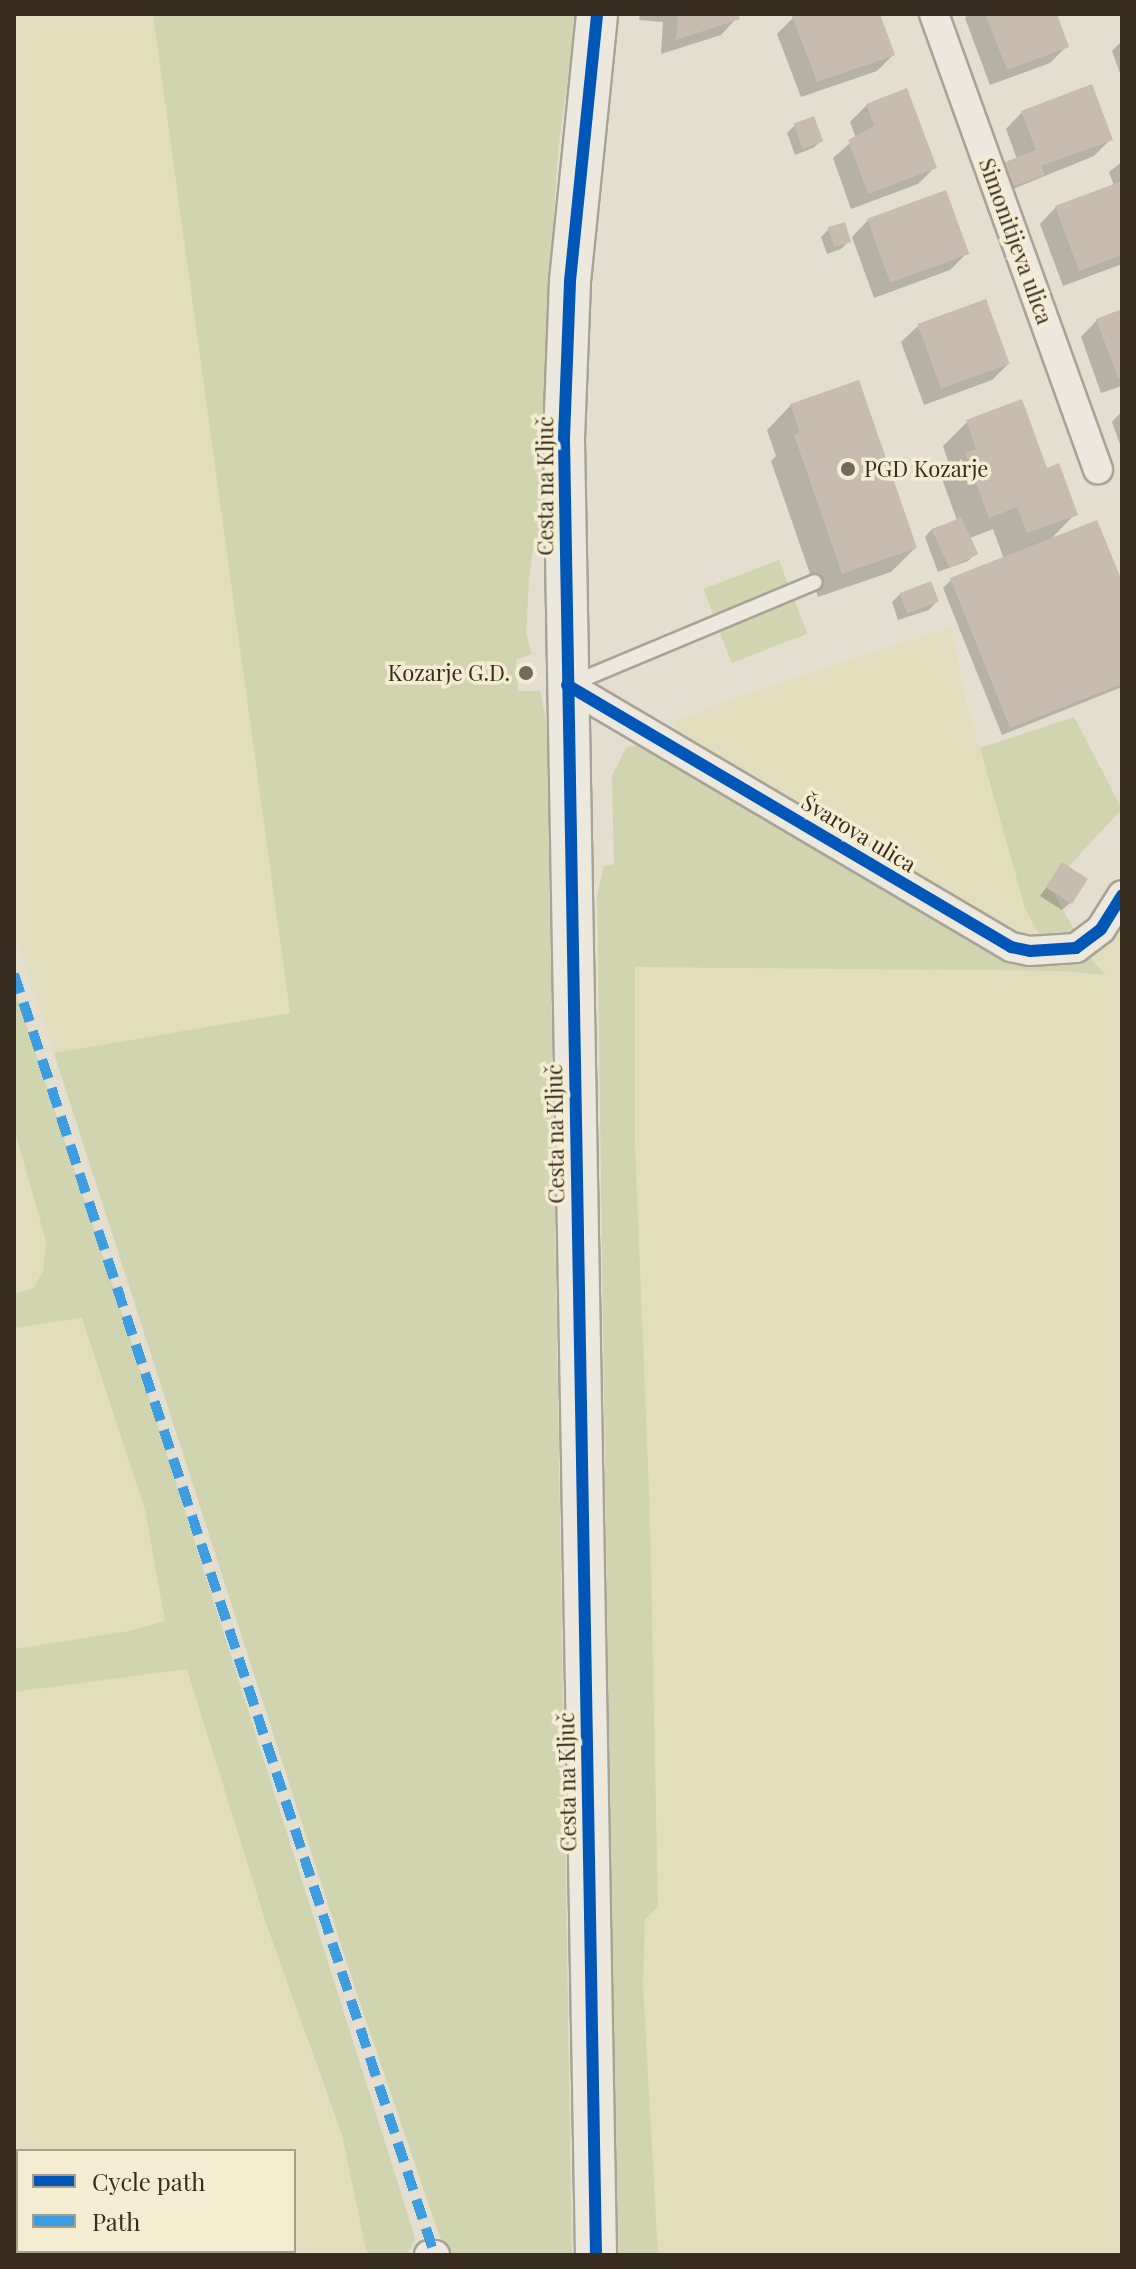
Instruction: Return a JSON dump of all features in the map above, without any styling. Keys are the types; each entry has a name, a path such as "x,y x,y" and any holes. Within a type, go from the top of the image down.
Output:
{"street":[{"name":"Cesta na Ključ","path":"596,2255 564,438 570,281 597,14"},
{"name":"Simonitijeva ulica","path":"934,14 1098,469"},
{"name":"Švarova ulica","path":"567,685 1011,947 1030,951 1076,948 1101,929 1122,895"},
{"path":"429,2255 435,2255"}],"lane":[{"path":"567,685 815,582"}],"shaded area":[{"path":"14,14 153,14 290,1014 54,1053 14,932"},
{"path":"951,627 967,703 1025,908 1041,938 1028,938 1002,928 674,730 676,721 730,700"},
{"path":"1122,911 1122,2255 658,2255 643,1985 645,1919 658,1906 650,1515 635,1144 635,967 1061,971 1104,975 1084,952"},
{"path":"14,1128 46,1241 43,1271 34,1288 14,1294"},
{"path":"82,1318 145,1510 165,1621 129,1631 14,1649 14,1328"},
{"path":"187,1668 320,2079 342,2135 366,2250 370,2255 14,2255 14,1692"}],"green space":[{"path":"153,14 576,14 558,152 546,336 545,521 533,548 529,581 526,634 532,654 516,660 518,691 540,691 547,725 572,2255 446,2255 356,1991 54,1053 290,1013"},
{"path":"779,560 807,634 732,663 703,589"},
{"path":"1074,717 1122,809 1068,867 1054,893 1074,930 1041,938 1025,908 980,748"},
{"path":"640,744 997,954 1084,952 1106,975 1061,971 635,967 635,1144 650,1515 658,1907 645,1919 643,1985 658,2255 616,2255 597,896 604,866 614,864 612,776 626,748"},
{"path":"14,988 132,1344 409,2218 415,2240 407,2255 370,2255 366,2250 342,2135 266,1923 187,1669 14,1692 14,1649 129,1631 165,1621 145,1510 82,1318 14,1328 14,1294 34,1288 43,1271 46,1241 14,1128"}],"building":[{"path":"678,14 738,14 740,19 676,40"},
{"path":"880,14 895,55 817,82 792,16"},
{"path":"985,14 1057,14 1069,47 1007,70"},
{"path":"1092,84 1113,140 1041,166 1045,175 1009,188 1000,164 1036,150 1021,111"},
{"path":"907,88 937,168 868,194 848,140 874,126 866,104"},
{"path":"814,116 823,141 803,149 793,124"},
{"path":"1122,181 1122,255 1079,271 1055,206"},
{"path":"946,190 969,254 890,283 867,219"},
{"path":"845,222 851,242 834,247 828,227"},
{"path":"986,299 1010,364 941,389 917,324"},
{"path":"1122,309 1122,377 1118,378 1096,319"},
{"name":"PGD Kozarje","path":"859,380 917,548 842,574 794,435 800,433 790,404"},
{"path":"1022,399 1047,468 1059,463 1078,515 1027,533 1017,507 989,518 965,453 976,449 966,420"},
{"path":"961,517 978,554 949,568 932,531"},
{"path":"1097,520 1122,581 1122,684 1010,728 950,578"},
{"path":"931,581 939,602 907,614 899,593"},
{"path":"1062,862 1088,879 1072,904 1046,887"}],"marked path":[{"path":"14,974 434,2253"}],"cycle path":[{"path":"596,2255 564,438 570,281 597,14"},
{"path":"567,685 1011,947 1030,951 1076,948 1101,929 1122,895"}],"place":[{"name":"PGD Kozarje","path":"848,469"},
{"name":"Kozarje G.D.","path":"526,673"}]}
